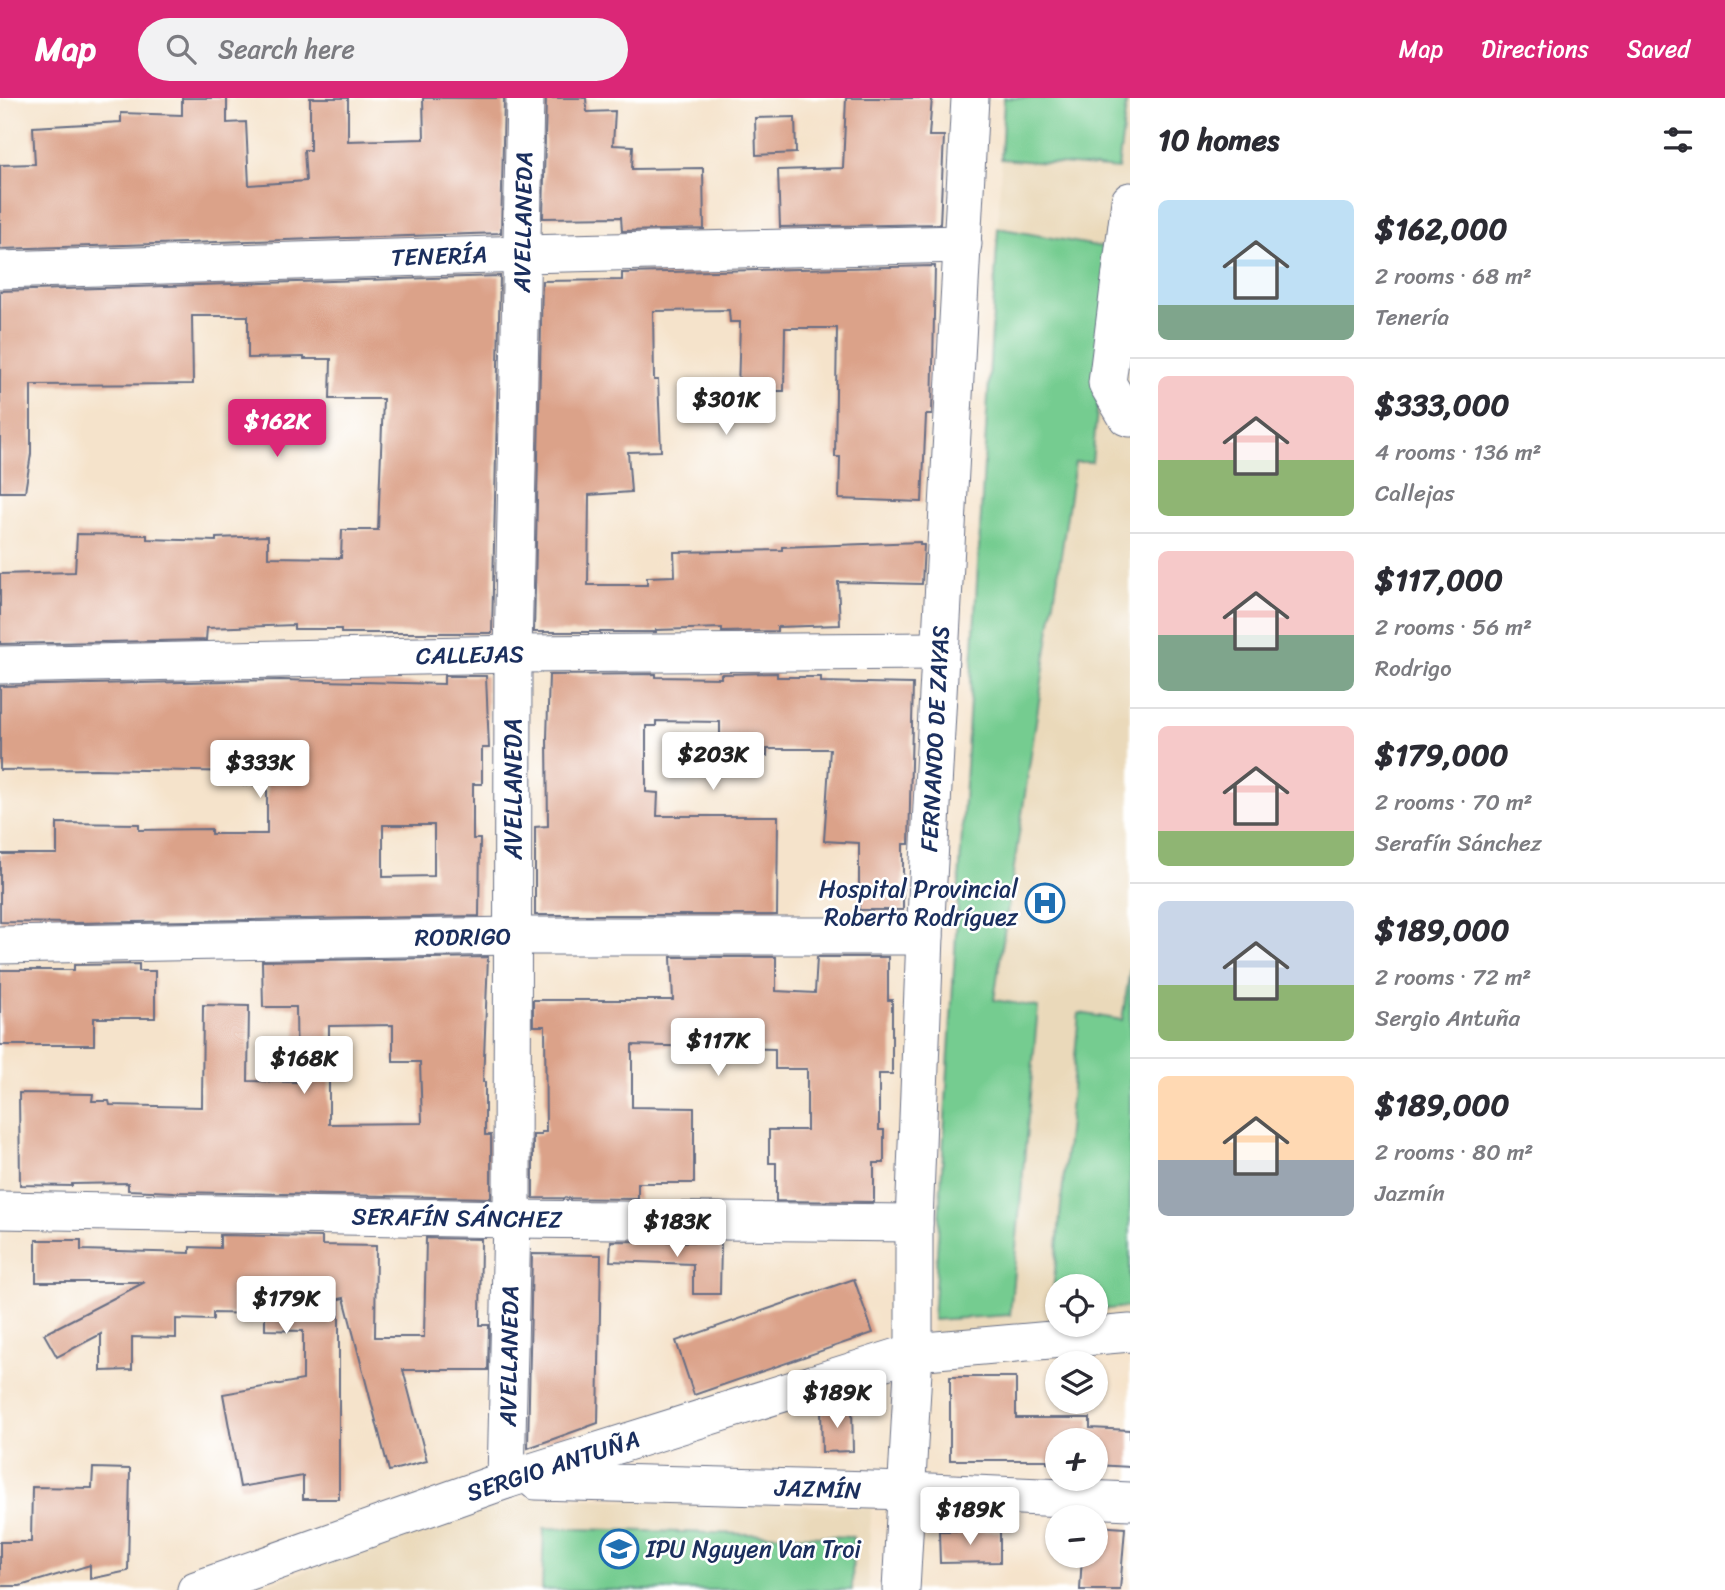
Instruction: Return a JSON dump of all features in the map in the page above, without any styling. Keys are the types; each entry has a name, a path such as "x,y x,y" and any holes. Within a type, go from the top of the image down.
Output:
{"street":[{"name":"AVELLANEDA","path":"506,1480 512,1219 513,654 526,98"},
{"name":"FERNANDO DE ZAYAS","path":"901,1590 914,1352 915,1223 925,936 970,98"},
{"path":"1130,201 1107,383 1130,418"},
{"name":"TENERÍA","path":"0,270 963,244"},
{"name":"CALLEJAS","path":"0,665 513,654 939,651"},
{"name":"RODRIGO","path":"0,945 512,936 925,936"},
{"name":"SERAFÍN SÁNCHEZ","path":"0,1210 915,1223"},
{"name":"SERGIO ANTUÑA","path":"196,1590 506,1480 914,1352 1130,1333"},
{"name":"JAZMÍN","path":"506,1480 908,1491 1130,1501"}],"shaded area":[{"name":"Hospital Provincial Roberto Rodríguez","path":"1004,98 1130,98 1130,1352 1045,1351 1045,1358 930,1365 985,519"},
{"name":"IPU Nguyen Van Troi","path":"525,1497 871,1508 868,1590 248,1590"}],"green space":[{"path":"1004,98 1127,98 1118,169 1001,159"},
{"path":"998,228 1113,249 1092,462 1075,462 994,1000 1038,1007 1010,1315 933,1320"},
{"path":"1130,969 1130,1307 1108,1309 1108,1274 1055,1274 1079,1013 1122,1020"},
{"path":"544,1528 853,1537 852,1590 542,1590"}],"building":[{"path":"182,98 227,98 227,123 246,122 249,185 306,181 304,150 310,150 310,98 348,98 348,141 424,139 423,98 504,98 501,233 0,249 0,165 35,164 33,127 121,122 121,113 182,115"},
{"path":"546,98 586,98 587,112 615,111 613,145 633,146 632,169 703,168 704,229 622,231 621,217 543,218"},
{"path":"846,98 932,98 929,136 944,136 940,224 780,227 778,170 843,168"},
{"path":"795,117 796,153 756,155 755,118"},
{"path":"935,266 932,415 926,415 922,502 839,499 840,457 835,457 837,328 785,328 784,391 738,391 740,322 730,322 729,310 653,311 654,380 658,380 661,451 628,452 631,492 589,495 588,585 647,585 647,577 675,576 674,552 782,550 782,547 920,542 920,545 924,545 922,584 838,582 840,625 777,627 777,631 722,632 722,628 656,632 534,632 542,281 622,280 622,273"},
{"path":"500,276 492,633 341,633 341,629 294,629 294,625 207,628 206,640 0,644 0,574 75,572 77,534 147,535 147,539 216,541 216,538 268,536 268,557 341,558 342,530 378,530 383,399 330,399 331,359 248,358 248,316 192,316 193,384 31,385 31,454 25,492 0,492 0,291"},
{"path":"777,673 777,677 821,677 821,682 913,684 909,844 903,844 903,910 859,910 859,843 824,841 830,749 767,749 767,756 720,755 720,722 656,721 656,726 646,726 646,792 658,793 657,816 778,816 777,915 535,915 535,827 548,826 549,675 656,674 656,677 721,678 721,674"},
{"path":"444,676 486,676 489,748 482,748 482,784 473,784 473,839 480,839 479,916 0,922 0,854 57,854 57,823 139,824 139,830 211,829 211,834 267,834 267,785 242,785 242,772 0,770 0,686 281,680 444,684","holes":["383,825 434,825 434,876 383,877"]},
{"path":"488,957 483,1082 485,1135 491,1135 491,1198 174,1192 128,1190 128,1183 20,1185 19,1093 93,1094 92,1101 109,1101 110,1105 202,1107 203,1005 249,1006 248,1081 297,1082 296,1007 263,1007 262,961","holes":["393,1025 393,1062 420,1062 422,1123 329,1124 329,1026"]},
{"path":"671,957 776,957 776,991 815,993 817,957 888,957 888,1000 892,1000 892,1074 879,1074 879,1130 884,1130 884,1163 874,1163 874,1202 776,1201 776,1163 769,1163 769,1130 807,1130 807,1069 775,1069 775,1049 632,1045 632,1107 694,1108 694,1183 638,1183 638,1199 533,1198 533,1135 546,1132 545,1026 533,1026 533,1000 673,1000"},
{"path":"139,964 139,971 155,971 155,1018 94,1018 94,1045 0,1045 0,970 74,970 74,965"},
{"path":"220,1235 322,1237 322,1245 376,1246 375,1337 424,1337 426,1238 481,1239 480,1325 489,1325 488,1370 403,1370 427,1461 389,1471 344,1298 339,1299 339,1499 303,1499 303,1476 240,1487 223,1394 303,1380 303,1331 265,1330 265,1314 213,1313 213,1320 176,1319 176,1338 132,1337 132,1370 101,1371 101,1334 57,1357 44,1334 145,1282 36,1282 36,1240 81,1240 81,1250 190,1253 190,1247 220,1248"},
{"path":"611,1241 721,1242 720,1294 693,1294 693,1264 610,1261"},
{"path":"532,1254 601,1255 598,1423 528,1448"},
{"path":"854,1279 873,1333 694,1395 676,1341"},
{"path":"950,1377 1016,1377 1016,1418 1090,1418 1090,1428 1045,1428 1045,1460 950,1460"},
{"path":"821,1408 852,1408 853,1451 822,1452"},
{"path":"1108,1429 1130,1430 1130,1467 1108,1466"},
{"path":"93,1468 130,1469 128,1571 90,1579 90,1565 20,1586 0,1586 0,1542 31,1542 32,1487 92,1488"},
{"path":"1108,1527 1125,1528 1120,1590 1080,1590 1081,1568 1108,1568"},
{"path":"939,1531 1000,1531 1000,1562 940,1563"}],"place":[{"name":"Hospital Provincial Roberto Rodríguez","path":"1045,903"},
{"name":"IPU Nguyen Van Troi","path":"619,1549"}]}
